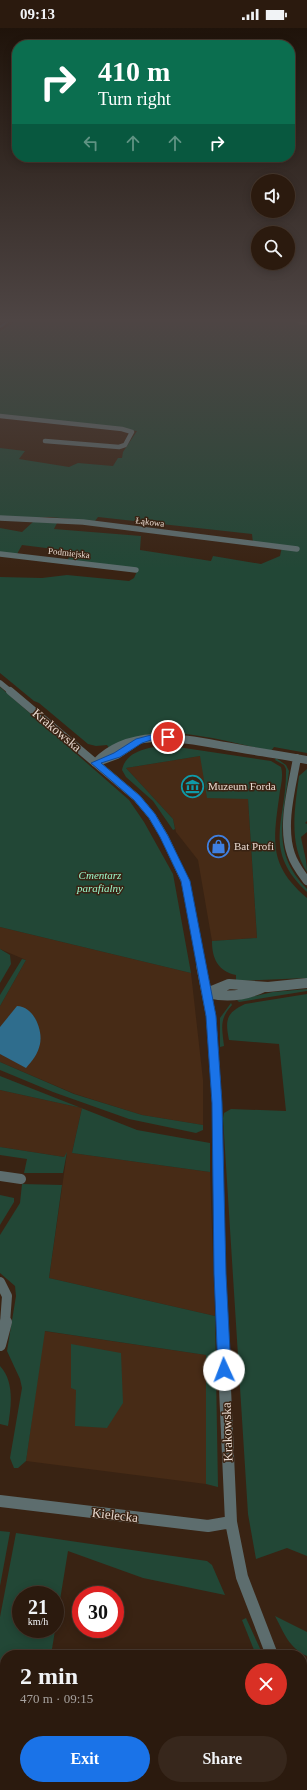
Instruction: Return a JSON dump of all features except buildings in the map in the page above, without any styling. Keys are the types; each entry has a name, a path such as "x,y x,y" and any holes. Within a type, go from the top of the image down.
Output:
{"street":[{"path":"0,416 122,429 132,432 125,445 119,447 45,442"},
{"name":"Łąkowa","path":"0,518 83,522 297,549"},
{"name":"Podmiejska","path":"0,554 136,570"},
{"name":"Krakowska","path":"0,683 137,798 152,816 180,868 185,881 211,1016 217,1103 220,1274 231,1522 242,1577 270,1650"},
{"path":"95,763 117,755 139,741 151,738 182,738 307,760"},
{"path":"297,758 292,788 288,841 294,863 307,881"},
{"path":"207,993 218,986 233,982 264,987 307,984"},
{"path":"207,993 235,997 264,987"},
{"path":"0,1176 21,1179"},
{"path":"0,1282 7,1292 8,1304 0,1345"},
{"name":"Kielecka","path":"0,1501 208,1526 231,1522"}],"shaded area":[{"name":"Bat Profi","path":"200,756 248,799 257,938 212,941 198,860 176,832 173,819 126,768"},
{"path":"0,927 191,973 203,1080 203,1125 142,1115 75,1094 0,1062 0,1006 26,960 0,949"},
{"path":"0,1090 82,1108 72,1153 210,1172 215,1316 49,1278 67,1153 64,1157 0,1147"},
{"path":"44,1331 206,1355 206,1484 26,1461"}],"green space":[{"path":"0,404 307,404 307,753 274,747 271,751 209,737 177,733 161,733 141,736 109,748 107,745 96,746 88,744 0,673 0,577 42,578 67,575 129,581 134,578 138,569 68,560 70,551 22,545 17,554 0,553 0,528 22,532 34,521 58,521 54,529 141,536 140,550 211,561 213,556 261,564 280,556 282,547 253,543 252,534 98,517 95,521 49,517 18,519 0,517 0,448 25,451 19,459 69,467 78,463 113,466 118,458 122,458 123,452 137,431 0,415"},
{"name":"Cmentarz parafialny","path":"0,687 129,800 144,822 173,874 191,973 0,927"},
{"path":"171,746 271,761 281,767 282,779 277,814 275,841 276,852 286,875 307,898 307,978 236,981 236,975 225,971 217,963 213,953 212,941 257,938 248,799 207,798 200,756 126,768 173,819 175,829 173,830 153,801 126,777 122,770 129,757 135,753 149,748"},
{"path":"276,758 286,765 289,771 282,833 284,848 288,861 295,875 307,889 307,892 293,877 284,862 280,848 286,769 284,765 275,760"},
{"path":"307,769 307,821 305,823 307,824 307,832 301,837 306,859 307,872 297,850 294,825 299,776"},
{"path":"0,949 10,955 11,964 0,983"},
{"path":"22,959 26,960 0,1006 0,995"},
{"path":"307,989 307,991 239,1002 237,1000 273,992"},
{"path":"307,994 307,1556 287,1548 256,1559 248,1514 223,1118 224,1113 231,1109 286,1111 279,1044 229,1040 227,1022 228,1018 234,1011 245,1004"},
{"path":"231,1003 232,1005 223,1019 224,1046 220,1047 220,1018"},
{"path":"0,1062 74,1094 142,1115 203,1125 203,1130 196,1133 129,1119 53,1092 0,1070"},
{"path":"0,1076 80,1108 0,1090"},
{"path":"82,1108 137,1130 210,1143 210,1172 72,1153"},
{"path":"0,1147 64,1157 67,1152 63,1173 24,1173 27,1159 0,1155"},
{"path":"22,1184 62,1185 49,1278 215,1316 218,1487 206,1484 206,1355 45,1331 26,1461 18,1468 14,1468 10,1458 22,1388 20,1379 7,1351 16,1296 15,1286 0,1273 0,1235 20,1203"},
{"path":"0,1195 14,1198 14,1202 0,1225"},
{"path":"71,1344 121,1353 123,1403 107,1428 75,1426 76,1390 71,1388"},
{"path":"0,1366 5,1372 10,1387 11,1403 8,1426 0,1424"},
{"path":"0,1531 10,1532 0,1586"},
{"path":"16,1533 207,1561 212,1565 225,1595 143,1578 68,1551 62,1586 12,1586 12,1638 54,1638 52,1650 0,1650 0,1617"},
{"path":"275,1616 307,1632 307,1650 297,1650 284,1634"},
{"path":"246,1618 261,1650 254,1650 242,1620"}],"water":[{"path":"17,1006 28,1010 36,1019 41,1038 38,1051 26,1068 0,1054 0,1027"}],"place":[{"name":"Muzeum Forda","path":"193,786"},
{"name":"Bat Profi","path":"219,846"}],"route":[{"path":"168,737 151,738 139,741 117,755 95,763 137,798 152,816 164,836 185,881 211,1016 217,1103 220,1274 224,1370"}]}
